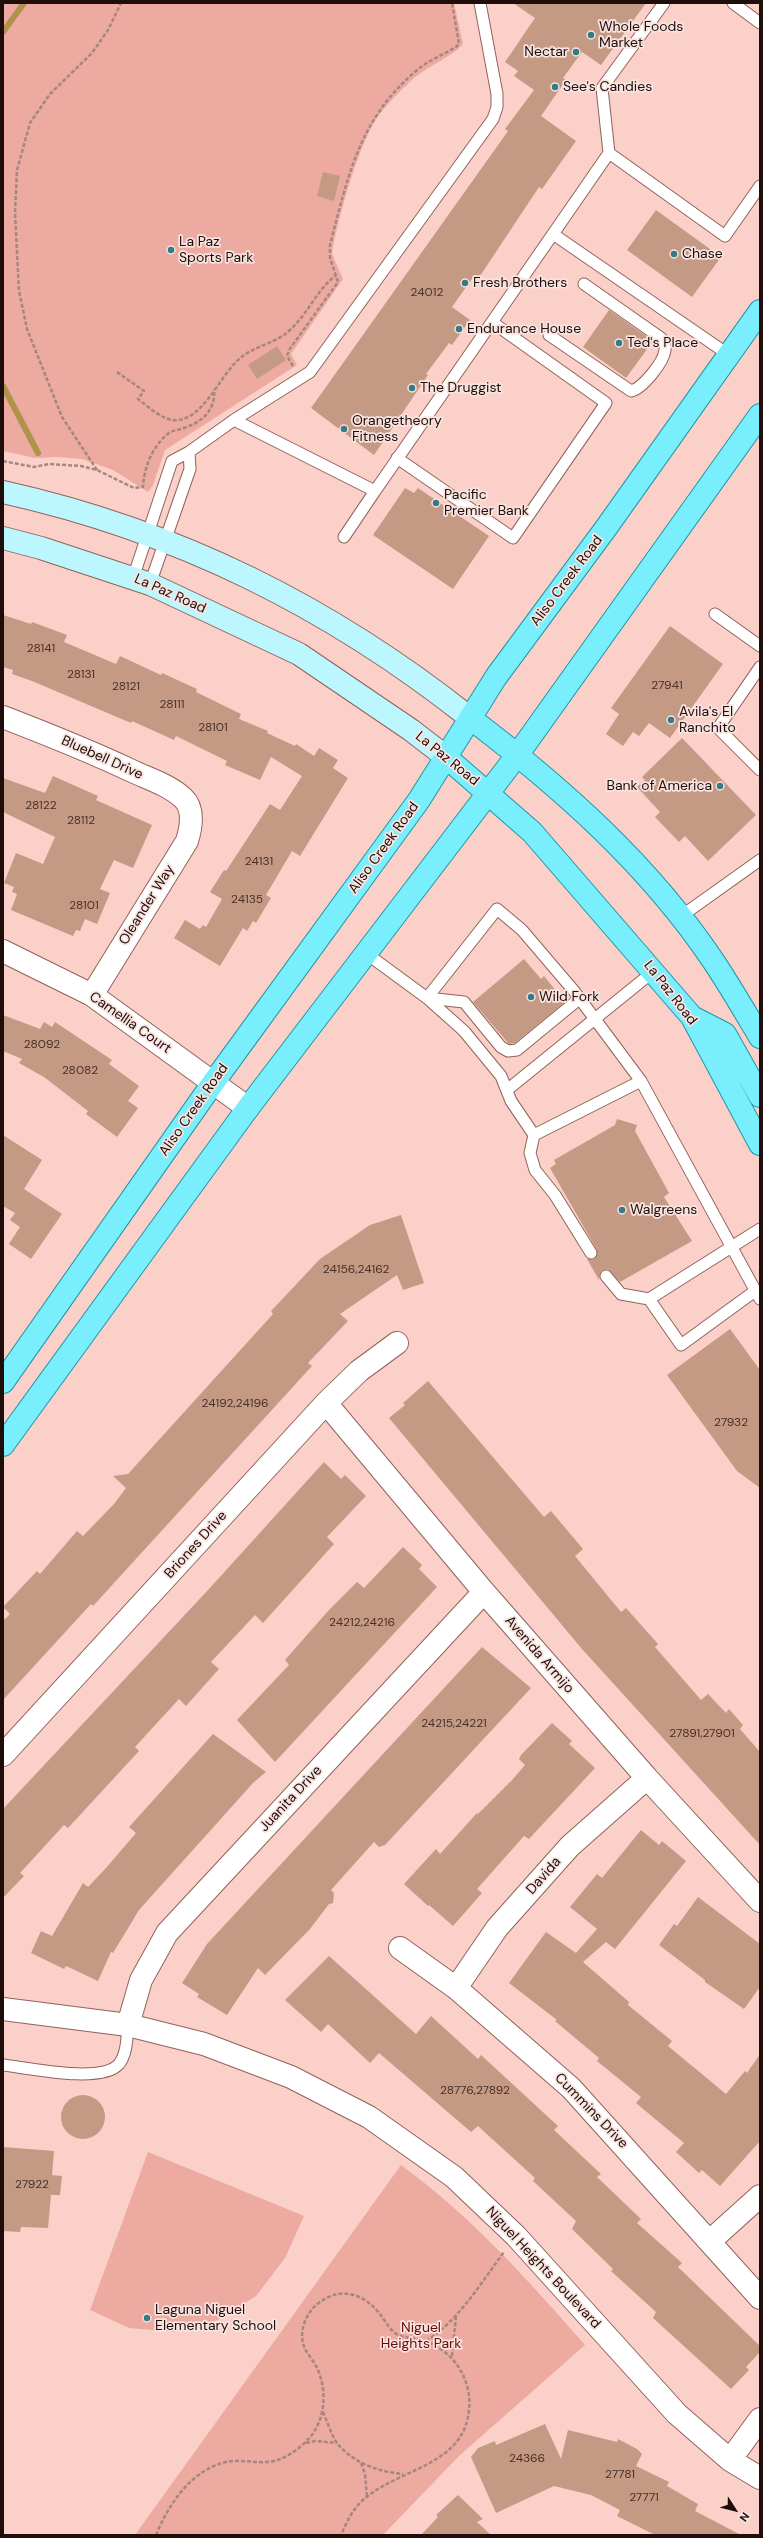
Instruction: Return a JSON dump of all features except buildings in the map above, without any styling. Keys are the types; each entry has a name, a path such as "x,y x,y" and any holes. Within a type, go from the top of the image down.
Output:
{"main road":[{"name":"Aliso Creek Road","path":"3,1382 213,1082 419,800 496,677 606,528 760,311"},
{"path":"3,1445 248,1108 367,954 518,754 760,415"},
{"path":"3,492 46,501 157,536 249,576 305,605 427,684 556,785 624,849 714,961 760,1037"},
{"name":"La Paz Road","path":"3,538 41,548 142,581 299,654 411,730 446,757 532,832 654,971 692,1017 760,1144"},
{"path":"692,1017 725,1034 760,1096"}],"street":[{"name":"Bluebell Drive","path":"3,717 74,744 166,787 184,799 190,812"},
{"name":"Oleander Way","path":"92,995 187,841 191,826 190,812"},
{"name":"Camellia Court","path":"3,951 92,995 248,1108"},
{"name":"Briones Drive","path":"3,1756 326,1403 359,1371 397,1343"},
{"name":"Avenida Armijo","path":"326,1403 484,1592 647,1778 760,1901"},
{"name":"Juanita Drive","path":"128,2025 141,1980 167,1933 484,1592"},
{"name":"Davida","path":"456,1988 497,1928 570,1846 647,1778"},
{"name":"Cummins Drive","path":"400,1948 456,1988 512,2034 571,2088 760,2298"},
{"name":"Niguel Heights Boulevard","path":"3,2009 128,2025 204,2044 291,2077 369,2117 454,2177 516,2236 677,2414 730,2460 760,2478"},
{"path":"710,2241 760,2196"},
{"path":"730,2460 760,2419"}],"lane":[{"path":"142,581 157,536 172,460 189,452 234,420 310,372 494,119 497,107 497,94 480,3"},
{"path":"344,537 397,458 609,153 602,88 664,3"},
{"path":"733,3 760,23"},
{"path":"609,153 725,236 760,186"},
{"path":"553,234 729,355"},
{"path":"549,335 631,392 642,387 664,355 665,345 661,338 584,284"},
{"path":"397,458 513,538 606,403 492,322"},
{"path":"234,420 375,491"},
{"path":"142,581 157,536 190,469 189,452"},
{"path":"715,614 760,646"},
{"path":"760,667 718,728 760,770"},
{"path":"680,917 760,860"},
{"path":"428,998 496,909 522,930 580,999 641,1081 758,1295 681,1345 649,1299"},
{"path":"367,954 428,998 464,1031 501,1076 508,1090 511,1101 534,1135 530,1153 535,1170 555,1195 591,1253"},
{"path":"508,1090 594,1018 654,971"},
{"path":"428,998 464,1002 501,1047 508,1051 517,1050 580,999"},
{"path":"534,1135 641,1081"},
{"path":"606,1276 621,1294 649,1299 760,1229"},
{"path":"3,2065 92,2074 108,2072 119,2064 125,2053 128,2025"}],"path":[{"path":"97,470 62,417 28,329 19,291 15,219 17,170 30,123 50,94 92,53 108,30 121,3"},
{"path":"300,378 287,356 289,350 338,282 330,258 330,245 361,141 384,104 417,70 459,44 452,3"},
{"path":"117,372 144,391 138,399 164,417 178,420 193,415 203,405 214,388 237,360 250,349 283,337 336,275"},
{"path":"3,461 34,468 49,464 80,466 97,470 134,488 142,487 151,454 158,443 170,432 195,424 208,414 215,400 214,388"},
{"path":"425,2341 456,2315 516,2236"},
{"path":"340,2535 356,2508 367,2497 403,2474 441,2457 462,2436 467,2421 468,2391 465,2378 452,2356 439,2347 425,2341 397,2334 370,2303 359,2296 347,2293 323,2299 313,2308 306,2318 302,2333 305,2348 317,2367 321,2380 322,2411 337,2443 361,2463 390,2473 403,2474"},
{"path":"452,2356 456,2315"},
{"path":"156,2535 186,2483 226,2462 268,2462 280,2459 305,2443 313,2433 322,2411"},
{"path":"305,2443 315,2441 337,2443"},
{"path":"361,2463 365,2474 367,2497"}],"green space":[{"name":"La Paz Sports Park","path":"3,3 454,3 463,44 453,53 423,71 397,94 376,119 362,147 340,215 333,246 332,254 343,279 291,354 297,365 165,450 153,485 148,492 113,470 82,459 57,457 35,458 3,451"},
{"path":"148,2152 304,2216 285,2258 256,2296 218,2320 174,2332 129,2328 90,2310"},
{"name":"Niguel Heights Park","path":"401,2165 427,2185 475,2227 520,2273 585,2345 459,2456 383,2535 135,2535"}],"waterway":[{"path":"3,32 24,3"},
{"path":"3,386 38,453"}],"place":[{"name":"Whole Foods Market","path":"591,35"},
{"name":"Nectar","path":"576,52"},
{"name":"See's Candies","path":"555,87"},
{"name":"La Paz Sports Park","path":"171,250"},
{"name":"Chase","path":"674,254"},
{"name":"Fresh Brothers","path":"465,283"},
{"name":"Endurance House","path":"459,329"},
{"name":"Ted's Place","path":"619,343"},
{"name":"The Druggist","path":"412,388"},
{"name":"Orangetheory Fitness","path":"344,429"},
{"name":"Pacific Premier Bank","path":"436,503"},
{"name":"Avila's El Ranchito","path":"671,720"},
{"name":"Bank of America","path":"720,786"},
{"name":"Wild Fork","path":"531,997"},
{"name":"Walgreens","path":"622,1210"},
{"name":"Laguna Niguel Elementary School","path":"147,2318"}]}
